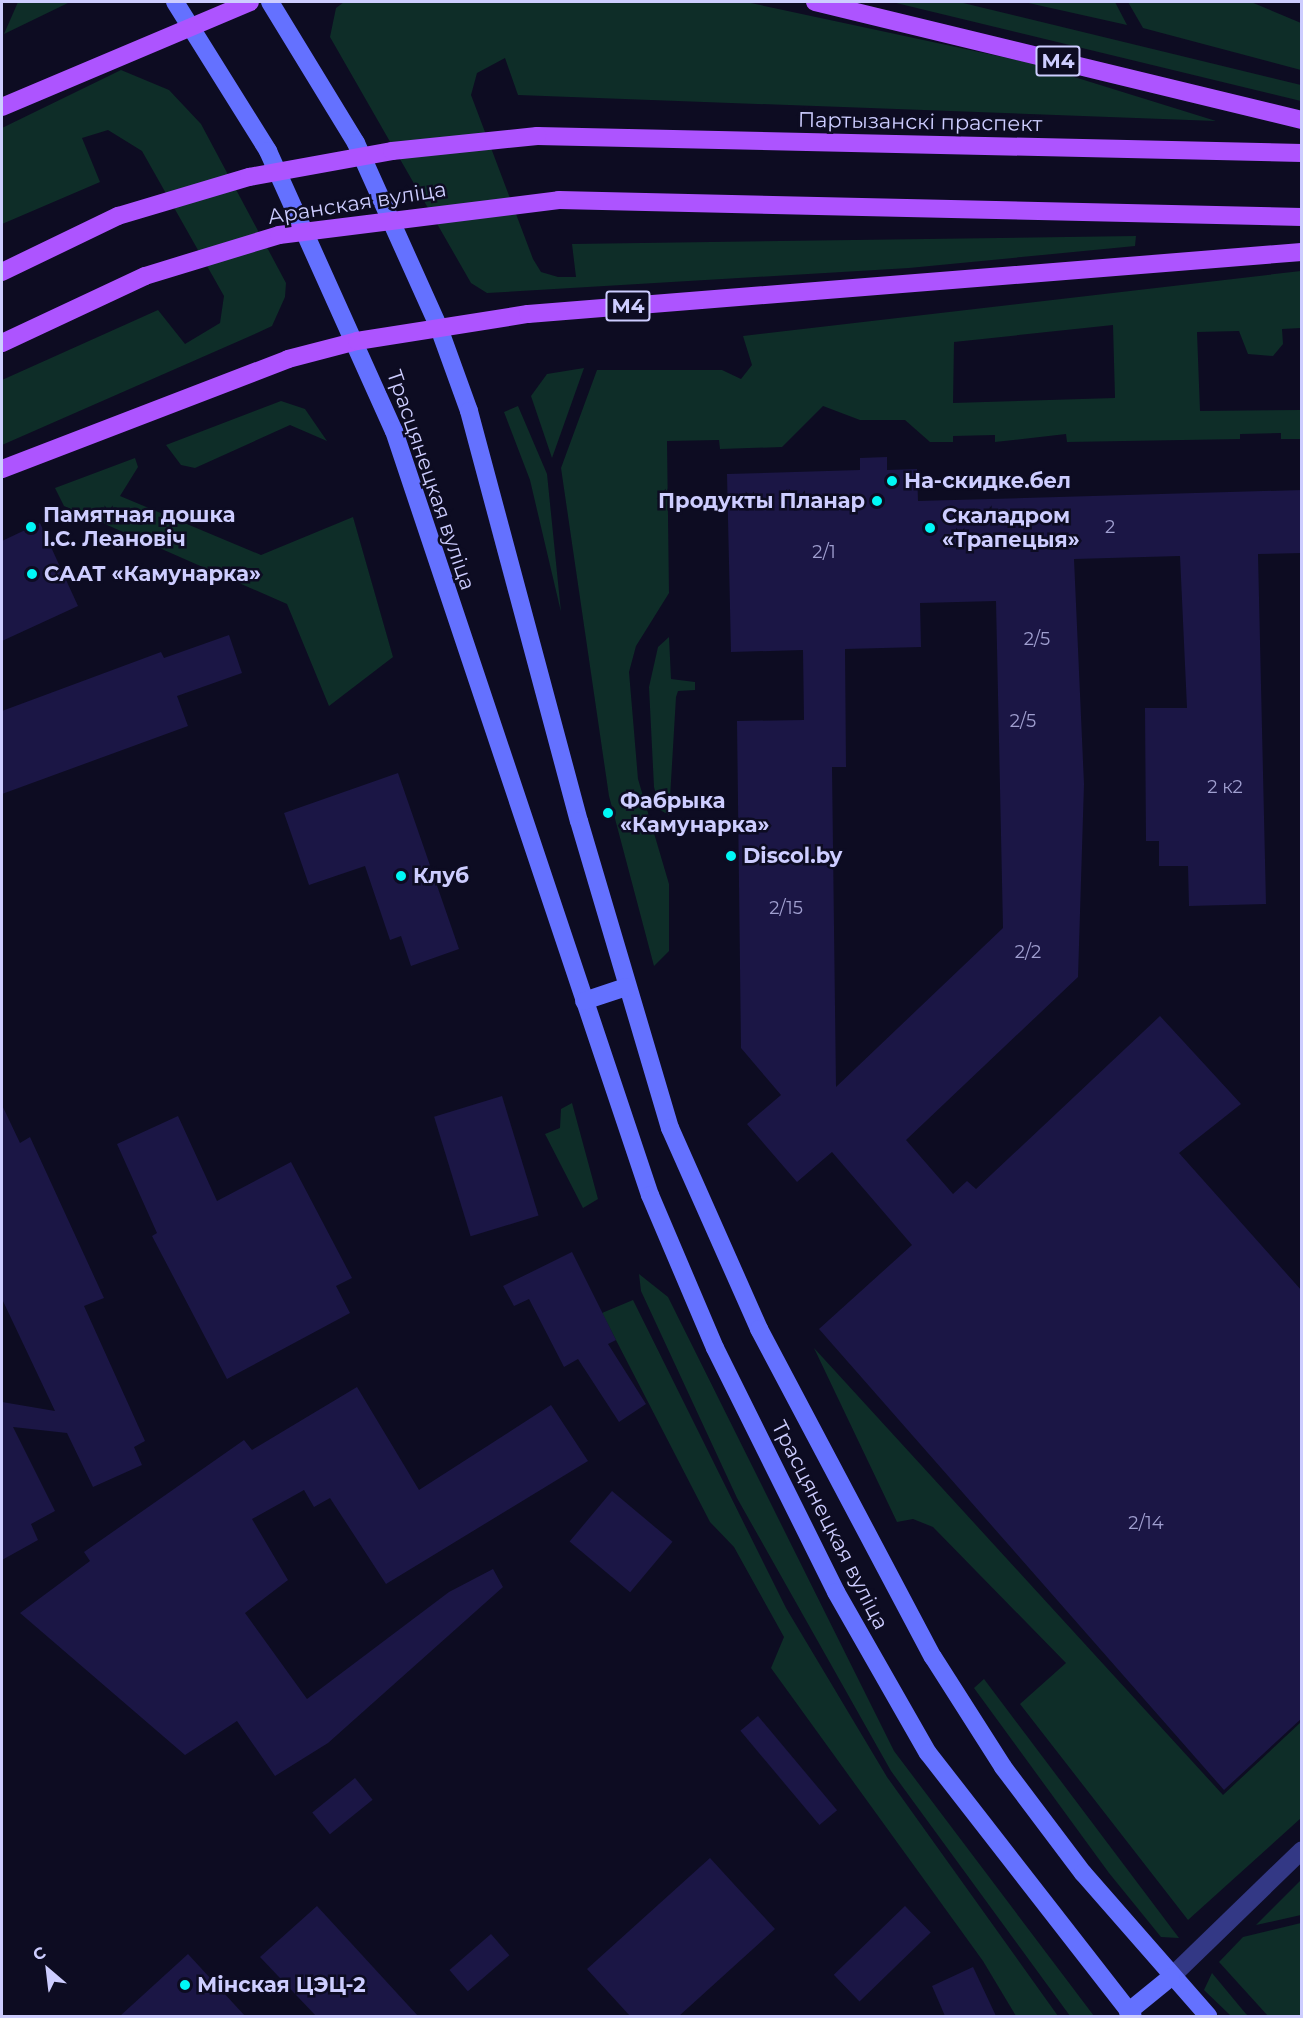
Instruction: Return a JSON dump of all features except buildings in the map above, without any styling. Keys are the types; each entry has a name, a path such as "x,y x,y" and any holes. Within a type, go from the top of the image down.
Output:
{"main road":[{"name":"Трасцянецкая вуліца","path":"174,2 268,151 357,341 394,431 584,1001 659,1217 715,1348 836,1592 928,1753 1130,2014"},
{"path":"2,107 189,23 250,2"},
{"name":"Трасцянецкая вуліца","path":"270,2 356,143 439,328 469,411 626,987 682,1161 759,1329 933,1657 1003,1767 1171,1977 1208,2016"},
{"name":"М4","path":"815,2 1302,120"},
{"name":"Партызанскі праспект","path":"537,136 1302,153"},
{"name":"Аранская вуліца","path":"2,272 118,216 249,177 392,152 537,136"},
{"name":"Аранская вуліца","path":"2,343 145,276 279,235 559,200 1302,217"},
{"name":"М4","path":"357,341 528,314 1302,252"},
{"path":"2,469 288,359 357,341"},
{"path":"584,1001 626,987"},
{"path":"1130,2014 1171,1977"}],"street":[{"path":"1171,1977 1302,1850"}],"green space":[{"path":"18,2 70,2 4,34"},
{"path":"344,2 746,2 1026,62 1216,121 518,95 505,58 477,73 471,95 533,259 541,272 558,277 576,277 572,244 1136,236 1135,246 909,268 487,293 471,283 330,37 336,8"},
{"path":"892,2 959,2 1301,85 1301,101"},
{"path":"1024,2 1115,2 1127,25"},
{"path":"1128,2 1251,2 1301,23 1301,70 1143,28"},
{"path":"121,70 169,90 201,124 286,283 285,297 272,326 2,445 2,380 158,310 185,344 220,323 224,296 142,151 108,130 82,138 100,182 2,224 2,128"},
{"path":"1301,271 1301,328 1282,329 1283,344 1273,356 1248,354 1239,331 1197,332 1200,411 1301,410 1301,439 1281,439 1281,433 1240,434 1240,439 1067,442 1066,434 995,442 995,435 953,436 953,442 930,442 905,420 860,420 823,406 782,447 720,449 719,440 667,441 669,593 636,646 629,672 638,779 669,884 669,951 654,966 609,796 561,468 597,370 722,370 741,379 752,365 743,336","holes":["1113,325 1115,398 953,403 954,342"]},
{"path":"584,368 552,458 531,396 547,374"},
{"path":"281,401 305,409 327,441 290,425 195,468 181,465 166,445"},
{"path":"518,406 547,474 561,612 530,480 504,412"},
{"path":"135,458 138,467 120,496 261,555 353,517 393,657 329,706 287,604 64,506 55,488"},
{"path":"669,637 671,679 695,682 695,690 678,691 676,697 669,815 660,810 654,787 649,687 658,647"},
{"path":"572,1103 598,1199 583,1208 545,1134 560,1128 561,1109"},
{"path":"639,1274 668,1297 894,1751 1094,2016 1070,2016 891,1771 737,1498 641,1291"},
{"path":"633,1300 786,1608 887,1777 1058,2016 1016,2016 983,1961 771,1668 784,1637 734,1547 710,1522 602,1313"},
{"path":"814,1348 1223,1795 1301,1722 1301,1818 1188,1920 1020,1704 1066,1663 933,1527 913,1519 897,1522"},
{"path":"984,1679 1179,1938 1161,1937 1109,1873 974,1688"},
{"path":"1301,1880 1301,1915 1256,1925"},
{"path":"1301,1923 1301,2016 1268,2016 1219,1962 1243,1937"},
{"path":"1212,1973 1249,2016 1231,2016 1204,1990"}],"place":[{"name":"На-скидке.бел","path":"892,481"},
{"name":"Продукты Планар","path":"877,501"},
{"name":"Памятная дошка І.С. Леановіч","path":"31,527"},
{"name":"Скаладром «Трапецыя»","path":"930,528"},
{"name":"СААТ «Камунарка»","path":"32,574"},
{"name":"Фабрыка «Камунарка»","path":"608,813"},
{"name":"Discol.by","path":"731,856"},
{"name":"Клуб","path":"401,876"},
{"name":"Мінская ЦЭЦ-2","path":"185,1985"}]}
